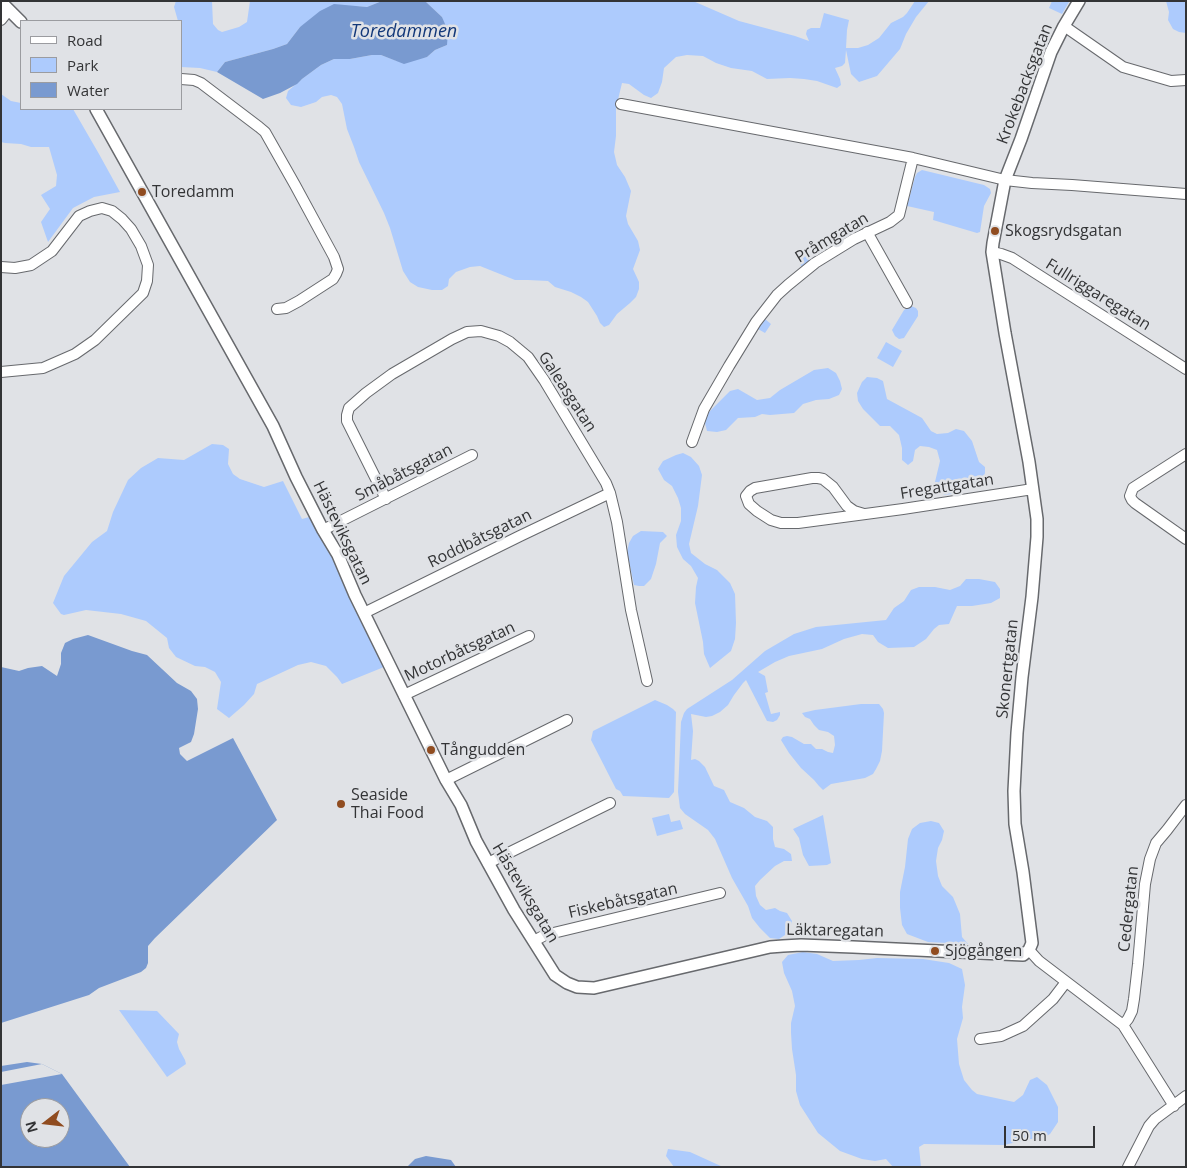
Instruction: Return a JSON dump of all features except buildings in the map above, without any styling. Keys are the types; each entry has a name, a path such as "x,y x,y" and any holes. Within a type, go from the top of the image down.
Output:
{"street":[{"name":"Krokebacksgatan","path":"1005,180 1052,52 1064,26 1079,1"},
{"path":"1,20 5,6 20,21"},
{"path":"1064,26 1123,67 1165,80 1186,80"},
{"path":"182,79 194,80 201,83 265,132 334,257 338,269 334,279 286,308 277,309"},
{"path":"622,104 913,158 1005,180 1186,194"},
{"name":"Hästeviksgatan","path":"97,110 272,426 296,477 338,556 446,780 461,805 476,841 514,910 555,975"},
{"name":"Pråmgatan","path":"692,442 704,409 756,322 777,295 815,263 836,249 890,222 899,215 913,158"},
{"name":"Skonertgatan","path":"1005,180 992,252 1037,519 1032,597 1017,733 1014,791 1015,824 1032,943 1030,950"},
{"path":"1,267 16,268 31,265 52,251 79,216 102,208 112,211 122,219 142,246 148,265 147,281 143,293 96,340 75,354 43,368 1,372"},
{"path":"867,232 907,303"},
{"name":"Fullriggaregatan","path":"992,252 1012,258 1186,369"},
{"name":"Galeasgatan","path":"386,499 348,421 349,408 392,374 467,332 481,331 499,336 510,342 528,358 544,380 606,483 617,522 631,610 648,681"},
{"path":"1186,454 1133,488 1130,496 1135,503 1186,539"},
{"name":"Småbåtsgatan","path":"323,530 472,455"},
{"name":"Fregattgatan","path":"864,514 854,511 847,506 833,488 823,479 818,478 755,488 746,496 749,504 773,521 798,523 864,514 1033,489"},
{"name":"Roddbåtsgatan","path":"364,613 610,493"},
{"name":"Motorbåtsgatan","path":"404,695 529,636"},
{"path":"446,780 567,720"},
{"path":"488,863 610,803"},
{"name":"Cedergatan","path":"1123,1025 1132,1011 1134,999 1145,884 1150,859 1156,843 1186,805"},
{"name":"Fiskebåtsgatan","path":"534,941 545,935 720,893"},
{"name":"Läktaregatan","path":"555,975 576,987 594,988 770,947 783,946 853,947 1016,956 1023,955 1030,950"},
{"path":"1030,950 1039,961 1123,1025 1174,1106"},
{"path":"980,1039 1001,1036 1023,1026 1053,999 1066,982"},
{"path":"1128,1167 1149,1126 1155,1119 1186,1096"}],"green space":[{"path":"176,1 212,1 213,24 222,32 239,27 247,22 250,1 382,1 367,7 353,6 300,27 287,44 225,62 217,72 200,68 182,67 182,20 178,20 174,7"},
{"path":"425,1 693,1 739,21 809,41 806,34 807,30 820,28 824,13 849,20 846,48 858,48 868,45 879,38 891,23 907,13 915,1 929,1 916,17 900,49 877,76 859,82 851,74 846,50 845,63 835,68 841,85 837,88 804,79 767,79 752,71 731,68 703,56 687,55 676,57 664,68 658,93 651,98 629,84 622,83 616,108 614,152 617,165 631,191 626,216 628,224 638,241 640,250 633,269 639,282 639,289 636,297 617,314 609,325 604,327 588,302 571,292 555,287 548,281 515,280 480,266 456,272 449,279 448,286 442,290 418,287 410,282 403,271 384,213 359,162 347,129 342,104 337,97 331,95 301,107 291,105 286,98 288,91 302,79 321,65 334,59 381,55 397,61 427,57 435,50 447,45 442,17"},
{"path":"1052,1 1069,2 1062,14 1049,8"},
{"path":"1166,1 1186,1 1186,33 1173,29 1168,20 1169,12"},
{"path":"1,94 11,101 20,103 20,110 74,110 120,192 94,197 73,208 48,242 41,222 50,209 41,195 56,186 57,175 49,147 31,147 1,142"},
{"path":"922,170 984,185 990,189 991,193 984,206 980,232 977,233 933,220 934,212 907,206 915,177"},
{"path":"808,252 812,259 802,267 797,260"},
{"path":"911,306 916,308 918,316 904,338 899,339 892,330 904,310"},
{"path":"765,319 771,324 765,333 758,329"},
{"path":"886,342 902,351 893,367 877,358"},
{"path":"828,368 836,373 840,381 842,389 839,395 803,404 794,413 762,414 755,417 738,418 726,430 717,432 707,431 705,423 707,414 730,391 738,389 757,400 770,398 814,370"},
{"path":"867,377 883,381 887,399 922,418 931,431 937,434 948,433 956,429 964,431 972,441 979,462 985,467 983,478 969,484 957,493 945,495 937,491 934,486 940,461 937,450 920,446 915,450 913,461 908,465 902,460 899,435 890,426 880,426 863,409 858,401 857,393 862,382"},
{"path":"212,444 223,445 229,449 228,464 233,474 240,479 264,487 283,481 302,519 313,516 384,667 342,684 326,666 311,662 298,665 257,684 254,694 229,718 217,709 221,682 215,672 205,667 195,666 176,657 169,648 167,638 146,621 121,614 86,610 61,614 53,603 64,576 92,542 107,531 113,512 128,480 141,468 158,458 184,460"},
{"path":"683,453 691,457 699,466 702,475 698,506 689,544 691,553 705,564 717,570 730,583 735,594 735,639 731,651 710,668 704,654 695,603 698,578 691,566 683,559 677,547 676,535 681,521 681,508 672,486 664,480 658,469 663,461"},
{"path":"641,531 663,532 667,536 660,543 651,579 644,586 634,585 627,552 633,536"},
{"path":"966,579 995,582 1000,589 1000,598 991,603 957,606 949,624 939,625 926,639 914,647 888,648 878,642 873,635 862,634 844,639 822,649 789,656 758,672 765,676 768,692 765,693 771,714 780,712 777,720 773,722 767,721 746,680 728,705 720,712 706,717 691,714 693,731 691,760 699,761 705,767 714,786 724,790 730,802 744,808 755,817 767,821 773,827 775,847 784,849 791,854 792,861 784,861 775,866 755,886 756,896 760,905 766,910 775,908 787,913 792,921 790,929 785,935 779,939 770,938 752,918 715,839 708,830 685,814 680,808 678,792 681,722 684,713 687,709 732,680 765,651 794,634 816,627 886,620 894,608 904,601 911,590 919,587 935,587 950,590 960,586"},
{"path":"655,700 667,705 676,712 674,792 669,798 623,796 616,789 591,740 593,731"},
{"path":"861,704 879,704 883,709 880,761 873,774 865,778 831,784 823,790 801,768 781,740 783,737 792,737 804,744 811,744 816,749 833,753 835,745 834,736 819,730 802,713"},
{"path":"669,814 671,822 680,820 683,829 657,836 652,818"},
{"path":"823,815 831,863 809,866 803,855 799,838 793,829"},
{"path":"931,821 939,823 944,831 936,861 938,876 942,886 953,897 960,914 962,937 968,944 928,942 907,934 902,925 900,892 908,839 912,829 920,823"},
{"path":"803,952 817,954 833,961 877,958 923,959 949,963 962,969 965,985 962,1007 963,1018 957,1039 959,1064 964,1080 977,1094 1014,1102 1023,1095 1030,1080 1037,1077 1047,1085 1058,1107 1058,1122 1050,1134 1041,1139 1030,1139 1004,1145 924,1144 919,1147 921,1167 893,1167 886,1159 875,1161 862,1159 840,1151 818,1133 800,1105 796,1091 791,1033 795,1006 782,962 788,955"},
{"path":"119,1010 157,1011 179,1034 177,1042 186,1064 167,1077"},
{"path":"668,1149 690,1152 723,1167 674,1167 666,1156"}],"water":[{"name":"Toredammen","path":"382,1 425,1 442,17 448,31 447,45 435,50 427,57 404,64 381,55 334,59 321,65 297,84 263,99 217,72 225,62 287,44 300,27 320,11 334,4 367,7"},
{"path":"88,635 147,655 177,683 191,691 197,699 198,709 194,734 191,742 179,748 180,754 187,761 233,738 277,820 155,938 148,946 148,963 141,972 99,988 89,995 1,1023 1,667 19,671 42,666 57,676 61,664 61,653 65,643"},
{"path":"27,1062 42,1064 62,1074 130,1167 1,1167 1,1066"},
{"path":"426,1156 451,1160 456,1167 407,1167 415,1159"}],"pier":[{"path":"42,1064 62,1074 1,1085 1,1072"}],"place":[{"name":"Toredamm","path":"142,192"},
{"name":"Skogsrydsgatan","path":"995,231"},
{"name":"Tångudden","path":"431,750"},
{"name":"Seaside Thai Food","path":"341,804"},
{"name":"Sjögången","path":"935,951"}]}
